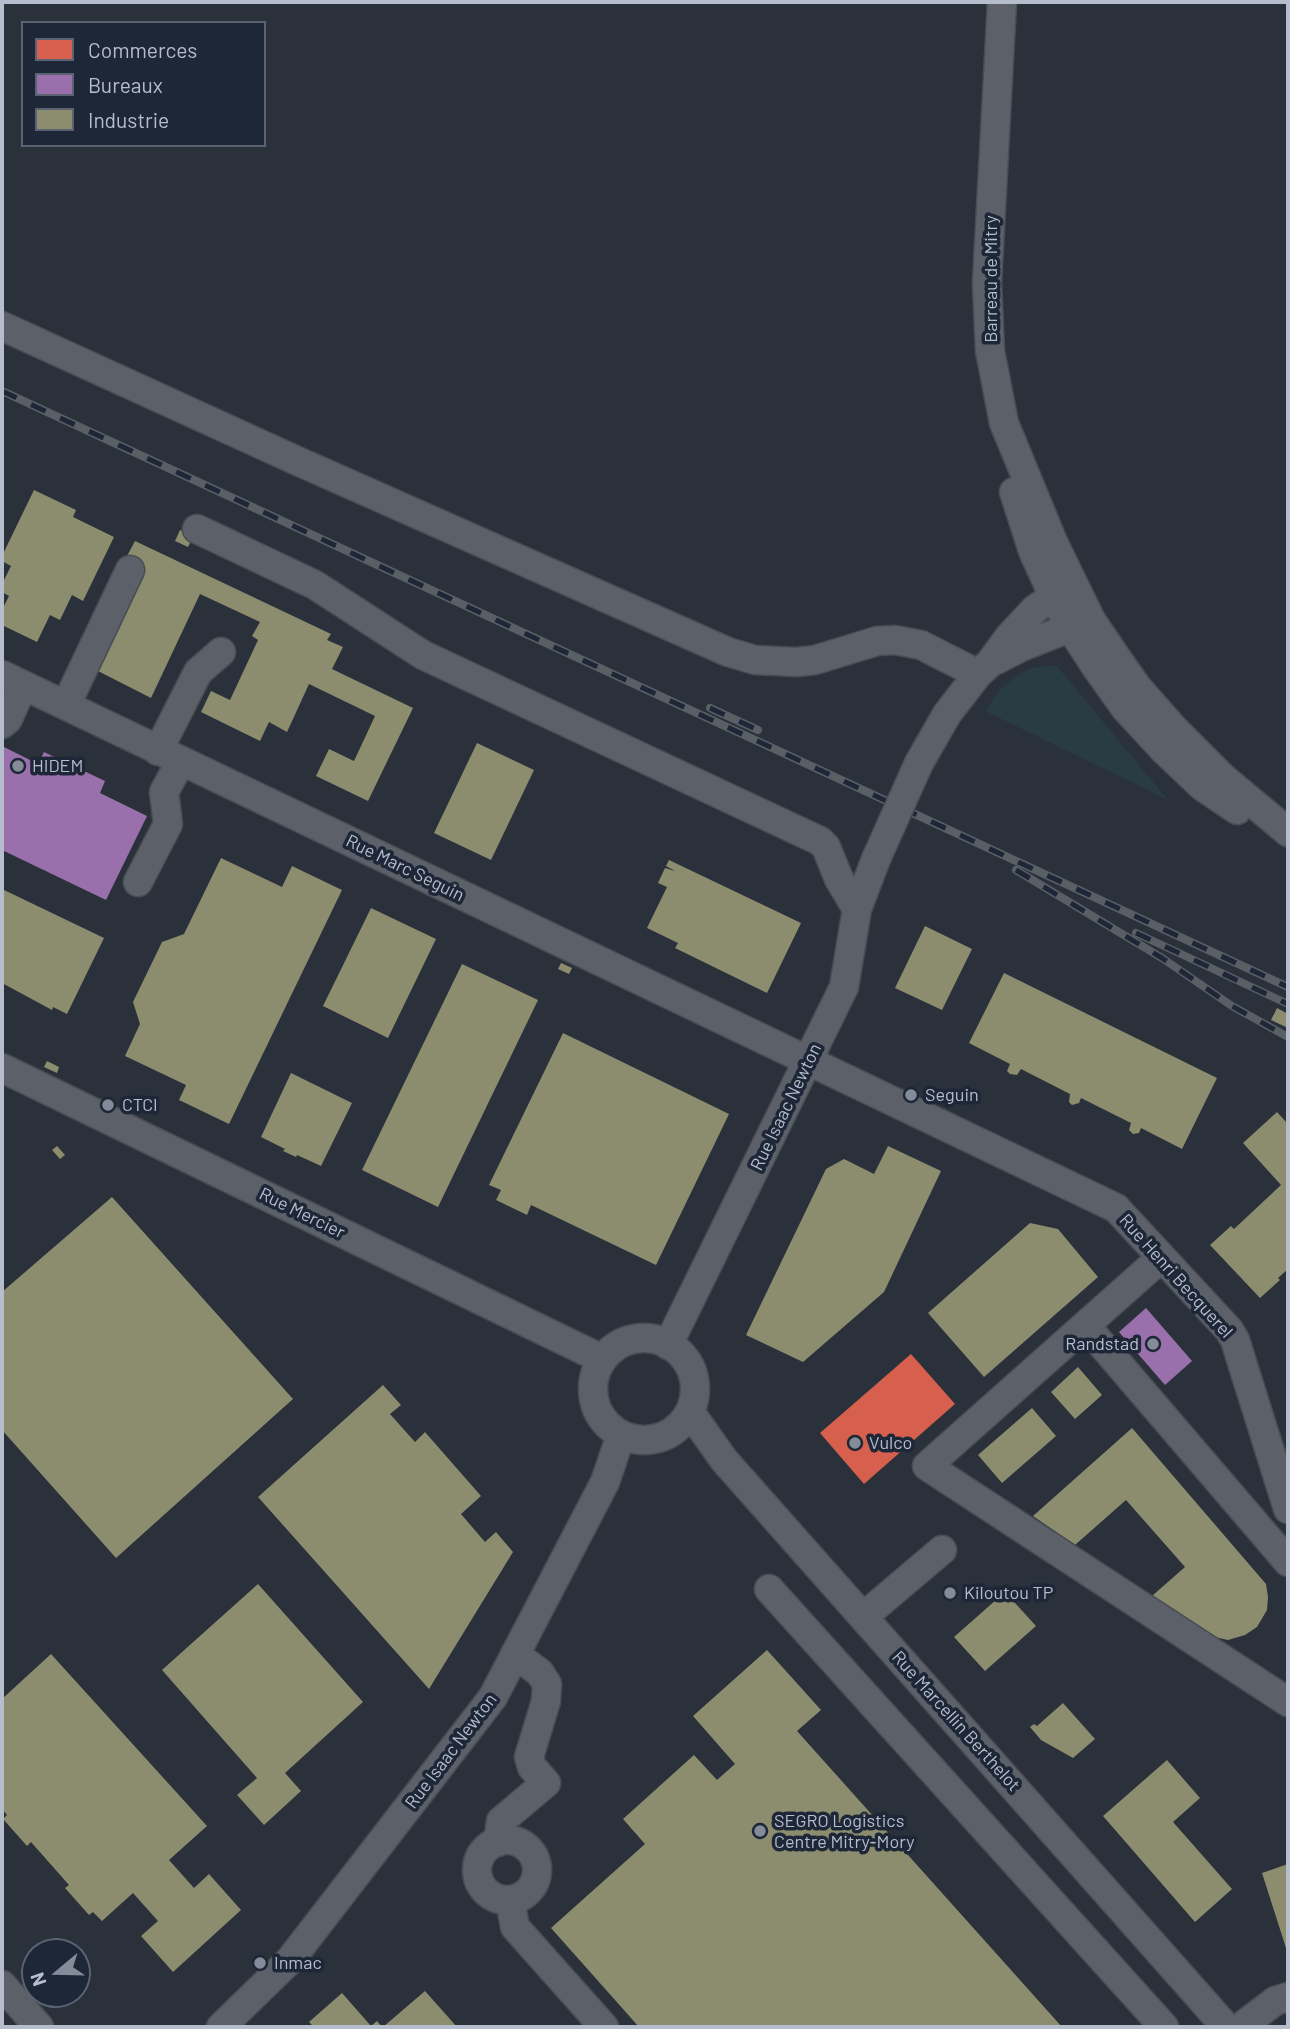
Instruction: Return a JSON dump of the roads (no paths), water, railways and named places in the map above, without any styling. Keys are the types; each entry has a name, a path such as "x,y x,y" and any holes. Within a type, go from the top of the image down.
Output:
{"street":[{"name":"Barreau de Mitry","path":"1002,2 987,283 990,351 1004,423 1063,589 1081,624"},
{"path":"2,326 306,465 728,652 755,660 815,660 877,641 895,640 920,645 984,668 1021,647 1081,624"},
{"path":"197,529 315,585 422,655 820,841 826,847 839,879 857,909"},
{"path":"66,705 130,570"},
{"name":"Rue Isaac Newton","path":"668,1345 844,987 857,909 919,763 947,714 1009,637 1035,609 1063,589"},
{"path":"1081,624 1175,730 1222,777 1288,832"},
{"path":"1081,624 1126,709 1164,750 1203,787 1288,841"},
{"path":"138,882 168,824 164,792 170,756 198,672 221,652"},
{"path":"2,724 8,719 12,680"},
{"name":"Rue Marc Seguin","path":"12,680 808,1062"},
{"name":"Rue Henri Becquerel","path":"808,1062 1116,1208 1229,1330 1235,1340 1288,1509"},
{"name":"Rue Mercier","path":"2,1068 602,1359"},
{"path":"1161,1258 927,1466 1288,1702"},
{"path":"1086,1326 1288,1562"},
{"path":"628,1340 659,1340 668,1345 687,1361 694,1377 695,1395 690,1412 681,1425 668,1435 653,1440 636,1440 621,1435 607,1425 597,1410 593,1392 595,1375 602,1359 628,1340"},
{"name":"Rue Marcellin Berthelot","path":"690,1412 724,1460 1226,2027"},
{"name":"Rue Isaac Newton","path":"221,2027 291,1959 493,1697 605,1482 621,1435"},
{"path":"863,1617 943,1550"},
{"path":"769,1588 1164,2027"},
{"path":"498,1842 501,1821 546,1783 532,1767 529,1758 547,1702 547,1684 540,1673 515,1654"},
{"path":"508,1840 526,1846 536,1862 536,1881 530,1890 523,1896 510,1900 494,1898 486,1892 477,1874 480,1857 485,1850 498,1842 508,1840"},
{"path":"510,1900 515,1927 604,2027"},
{"path":"2,1985 40,2027"},
{"path":"1241,2027 1275,2001 1288,1997"}],"railway":[{"path":"2,391 1288,987"},
{"path":"710,708 758,730"},
{"path":"1016,870 1162,958 1232,1006 1288,1037"},
{"path":"1136,933 1288,1004"}],"place":[{"name":"HIDEM","path":"18,766"},
{"name":"Seguin","path":"911,1095"},
{"name":"CTCI","path":"108,1105"},
{"name":"Randstad","path":"1153,1344"},
{"name":"Vulco","path":"855,1443"},
{"name":"Kiloutou TP","path":"950,1593"},
{"name":"SEGRO Logistics Centre Mitry-Mory","path":"760,1831"},
{"name":"Inmac","path":"260,1963"}]}
